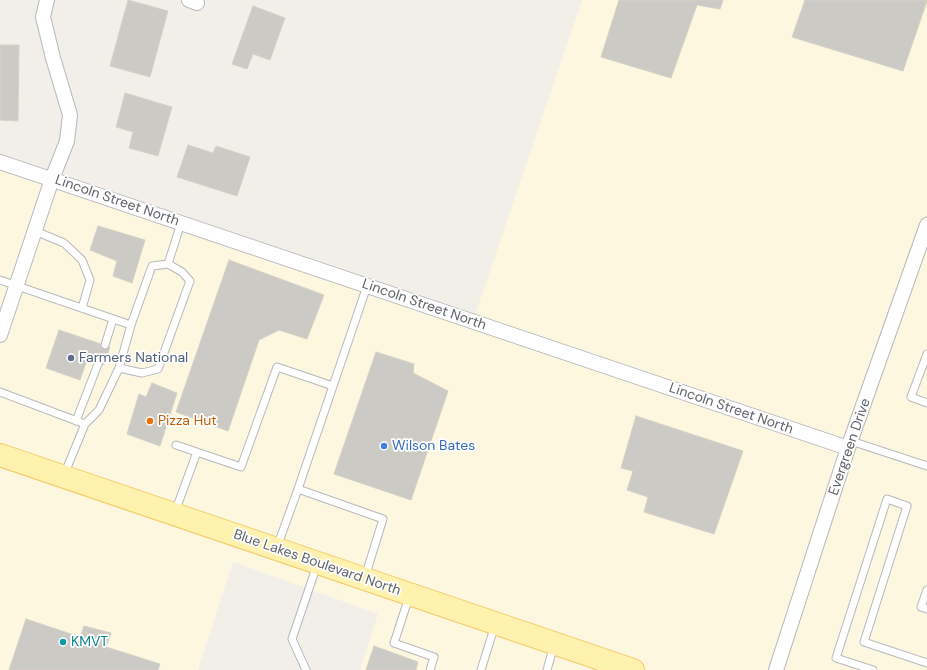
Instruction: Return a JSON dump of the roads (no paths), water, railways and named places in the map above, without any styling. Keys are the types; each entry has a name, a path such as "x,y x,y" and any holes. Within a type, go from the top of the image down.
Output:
{"main road":[{"name":"Blue Lakes Boulevard North","path":"0,455 628,669"}],"street":[{"path":"0,335 52,179 68,141 70,115 43,18 47,0"},
{"name":"Lincoln Street North","path":"0,162 368,286 850,445"},
{"name":"Evergreen Drive","path":"776,670 850,445 927,225"}],"lane":[{"path":"168,264 181,223"},
{"path":"34,231 64,243 82,260 90,280 82,308"},
{"path":"64,477 85,424 99,410 119,368 131,325 152,266 168,264 182,272 190,281 158,368 142,373 119,368"},
{"path":"0,280 131,325"},
{"path":"277,549 368,286"},
{"path":"104,345 113,319"},
{"path":"927,356 911,397 927,403"},
{"path":"76,421 98,364"},
{"path":"176,445 241,467 277,366 333,386"},
{"path":"0,392 85,424"},
{"path":"850,445 927,466"},
{"path":"174,514 197,452"},
{"path":"298,489 383,519 364,579"},
{"path":"873,670 836,658 887,499 907,506 864,642 927,663"},
{"path":"306,670 292,639 318,563"},
{"path":"927,590 921,607 927,609"},
{"path":"410,594 394,643 434,657 430,670"},
{"path":"481,670 496,623"},
{"path":"547,670 555,643"}],"place":[{"name":"Farmers National","path":"71,358"},
{"name":"Pizza Hut","path":"150,421"},
{"name":"Wilson Bates","path":"384,446"},
{"name":"KMVT","path":"63,642"}]}
